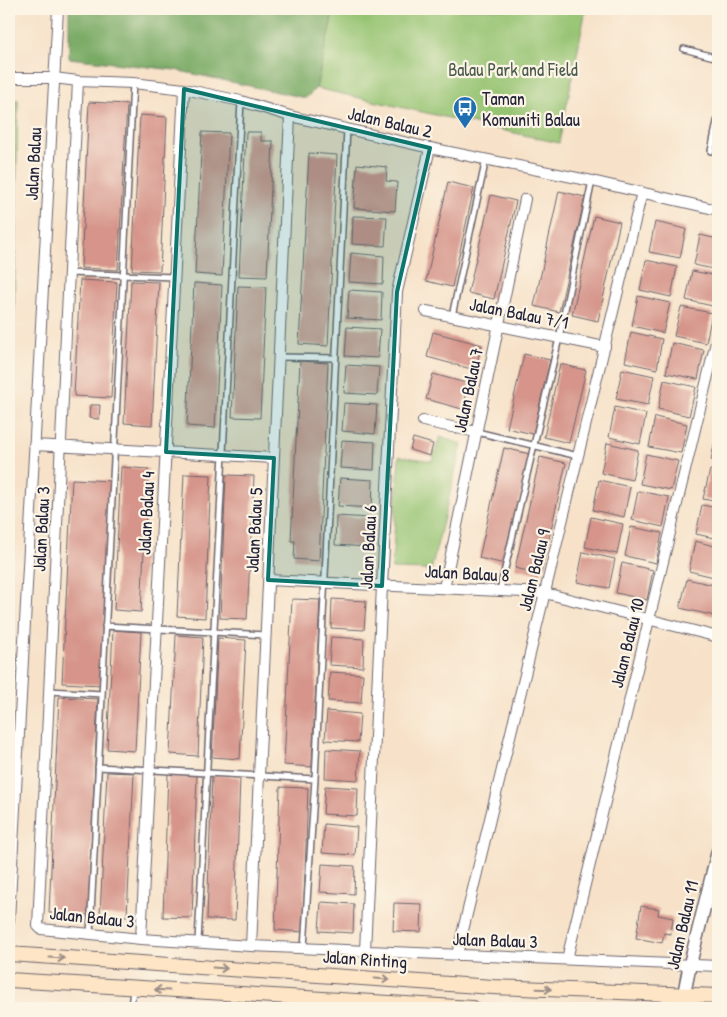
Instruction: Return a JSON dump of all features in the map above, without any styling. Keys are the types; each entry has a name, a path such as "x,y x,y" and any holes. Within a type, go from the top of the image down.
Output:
{"main road":[{"name":"Jalan Rinting","path":"9,954 492,986 684,1001 718,996"},
{"path":"9,980 413,1006 473,1008"}],"street":[{"name":"Jalan Balau","path":"9,920 58,9"},
{"name":"Jalan Balau 2","path":"9,78 54,78 133,83 184,89 241,101 290,116 430,148 642,192 718,210"},
{"name":"Jalan Balau 3","path":"78,81 38,926 41,929 198,943 718,966"},
{"name":"Jalan Balau 4","path":"141,939 184,89"},
{"name":"Jalan Balau 5","path":"251,946 290,116"},
{"name":"Jalan Balau 6","path":"365,951 397,292 430,148"},
{"name":"Jalan Balau 9","path":"458,955 642,192"},
{"name":"Jalan Balau 7","path":"444,588 525,199"},
{"name":"Jalan Balau 7/1","path":"426,311 605,347"},
{"name":"Jalan Balau 10","path":"567,959 718,334"},
{"path":"423,421 476,432"},
{"path":"34,445 274,458"},
{"name":"Jalan Balau 8","path":"268,580 545,593 718,637"},
{"name":"Jalan Balau 11","path":"684,1001 690,964 718,851"}],"lane":[{"path":"684,49 718,58"},
{"path":"90,934 133,83"},
{"path":"198,943 241,101"},
{"path":"710,151 718,117"},
{"path":"304,948 315,779 347,129"},
{"path":"452,316 486,159"},
{"path":"500,591 559,338 592,182"},
{"path":"69,273 175,277"},
{"path":"279,357 335,358"},
{"path":"476,432 578,456"},
{"path":"106,626 266,635"},
{"path":"49,691 102,694"},
{"path":"98,767 315,779"},
{"path":"131,1008 133,988"}],"highlighted area":[{"path":"184,89 430,148 397,292 382,586 268,580 274,458 166,452"}],"green space":[{"path":"69,9 334,9 316,88 306,98 175,70 69,58"},
{"name":"Balau Park and Field","path":"334,9 586,9 559,143 316,88"},
{"path":"9,99 18,100 14,316 9,316"},
{"path":"440,437 462,444 431,570 392,569 399,456 432,461"}],"building":[{"path":"89,102 127,104 118,270 81,268"},
{"path":"140,115 167,117 160,271 132,270"},
{"path":"202,132 229,133 222,276 195,274"},
{"path":"246,132 261,132 261,141 273,141 267,277 239,276"},
{"path":"309,153 337,155 328,346 299,344"},
{"path":"357,164 387,167 386,181 397,182 395,211 354,208"},
{"path":"448,182 474,188 452,287 426,281"},
{"path":"559,191 585,197 559,312 534,306"},
{"path":"491,195 516,201 494,299 468,293"},
{"path":"353,216 387,217 385,246 352,244"},
{"path":"594,216 620,222 598,321 572,315"},
{"path":"655,222 686,229 680,258 649,252"},
{"path":"700,235 718,239 718,270 694,265"},
{"path":"351,253 384,256 383,284 349,282"},
{"path":"646,260 677,267 671,297 640,290"},
{"path":"692,271 718,276 717,307 686,300"},
{"path":"80,280 117,282 111,398 74,396"},
{"path":"131,281 159,282 152,425 124,423"},
{"path":"194,283 222,285 215,428 187,426"},
{"path":"238,286 266,287 260,418 232,417"},
{"path":"349,290 382,292 381,320 347,318"},
{"path":"638,296 670,303 663,333 632,326"},
{"path":"681,307 712,313 706,343 674,336"},
{"path":"347,327 380,329 378,358 345,356"},
{"path":"433,332 482,345 475,370 427,357"},
{"path":"631,332 662,339 657,369 625,362"},
{"path":"672,343 704,350 698,379 666,373"},
{"path":"524,354 550,360 533,434 507,428"},
{"path":"300,361 328,363 319,561 294,559 295,541 291,541"},
{"path":"560,364 586,370 569,443 544,437"},
{"path":"346,365 379,367 377,395 344,393"},
{"path":"622,369 654,376 648,405 616,399"},
{"path":"433,374 470,384 462,409 426,399"},
{"path":"664,380 696,387 689,416 658,409"},
{"path":"344,403 377,405 375,434 342,431"},
{"path":"90,405 100,405 99,419 89,418"},
{"path":"615,407 646,414 640,444 609,437"},
{"path":"655,417 687,424 681,453 649,447"},
{"path":"718,430 718,462 711,460"},
{"path":"413,438 433,444 430,456 410,450"},
{"path":"342,440 375,442 374,470 340,468"},
{"path":"607,443 638,450 632,480 601,473"},
{"path":"504,448 530,454 505,564 479,558"},
{"path":"646,454 678,461 671,490 640,484"},
{"path":"540,457 566,463 541,574 515,568"},
{"path":"121,467 148,469 141,612 114,610"},
{"path":"710,470 718,471 718,502 703,499"},
{"path":"184,474 211,475 205,618 177,616"},
{"path":"226,475 254,476 247,619 220,618"},
{"path":"340,478 373,480 372,508 338,506"},
{"path":"72,479 111,481 101,685 62,683"},
{"path":"599,480 630,487 624,517 593,510"},
{"path":"638,491 669,497 663,527 632,520"},
{"path":"702,505 718,508 718,539 696,534"},
{"path":"336,516 370,518 368,547 335,545"},
{"path":"591,517 623,524 617,554 585,547"},
{"path":"631,527 662,533 656,563 625,556"},
{"path":"695,541 718,547 718,578 689,571"},
{"path":"583,552 615,559 609,588 577,582"},
{"path":"622,563 653,570 647,600 616,593"},
{"path":"687,579 718,586 718,603 715,616 680,608"},
{"path":"292,599 320,600 312,767 284,765"},
{"path":"332,599 366,601 364,630 331,628"},
{"path":"113,630 141,632 135,751 107,749"},
{"path":"176,635 203,637 198,756 170,754"},
{"path":"331,637 364,639 363,667 329,665"},
{"path":"218,638 246,640 240,759 212,757"},
{"path":"330,672 363,674 361,703 328,701"},
{"path":"59,697 98,699 88,915 49,913"},
{"path":"327,711 360,714 358,742 325,740"},
{"path":"326,749 360,751 358,780 325,778"},
{"path":"107,772 134,773 127,916 100,915"},
{"path":"168,773 197,775 192,918 163,917"},
{"path":"212,775 240,777 235,920 207,919"},
{"path":"325,786 358,788 357,816 323,814"},
{"path":"280,787 308,788 303,932 275,930"},
{"path":"324,824 357,827 355,855 322,853"},
{"path":"322,864 355,866 354,894 320,892"},
{"path":"321,902 354,904 353,933 319,931"},
{"path":"394,903 422,904 421,932 393,931"},
{"path":"641,906 659,909 658,915 673,918 671,934 664,933 662,943 636,938"}],"place":[{"name":"Taman Komuniti Balau","path":"465,129"}]}
